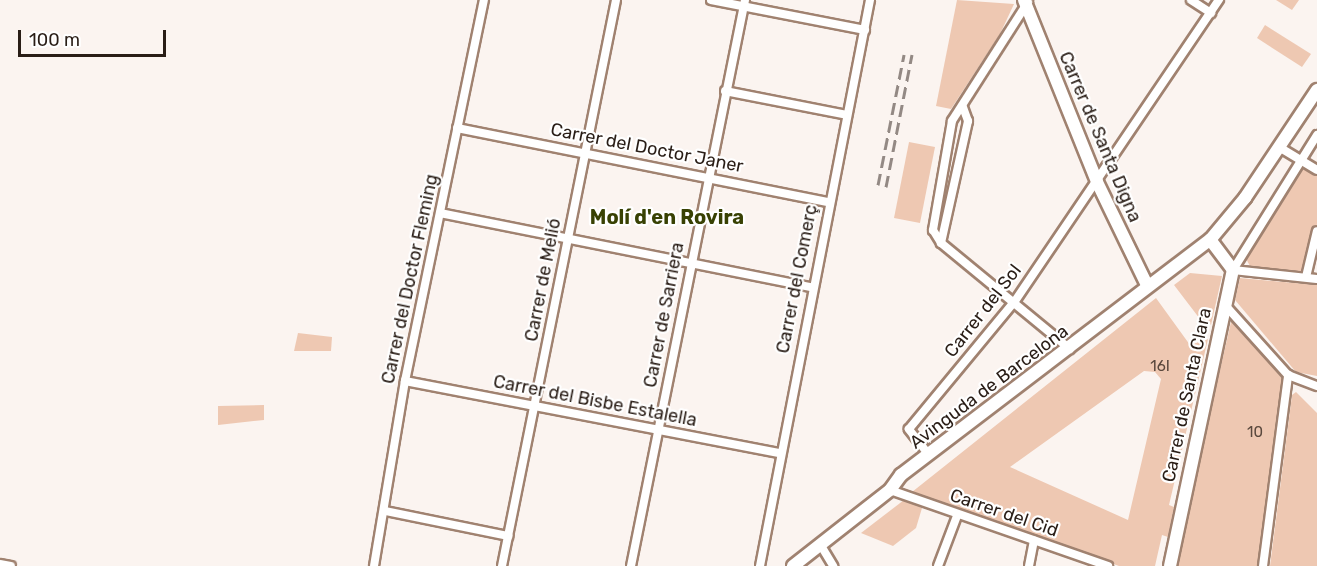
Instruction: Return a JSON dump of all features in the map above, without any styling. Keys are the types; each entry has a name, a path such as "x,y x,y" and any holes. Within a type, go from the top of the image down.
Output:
{"street":[{"name":"Carrer del Doctor Fleming","path":"374,566 385,512 405,381 484,0"},
{"name":"Carrer de Melió","path":"502,566 616,0"},
{"path":"711,0 745,3 864,30"},
{"name":"Carrer del Comerç","path":"760,566 811,287 870,0"},
{"path":"1191,0 1211,13"},
{"name":"Carrer del Sol","path":"929,455 909,429 1015,302 1219,0"},
{"path":"1026,2 963,107 952,121 933,230 941,243 1015,302 1070,350"},
{"name":"Carrer de Santa Digna","path":"1026,2 1097,183 1147,285"},
{"name":"Carrer de Sarriera","path":"631,566 725,91 745,3"},
{"name":"Avinguda de Barcelona","path":"794,566 890,490 901,475 1070,350 1147,285 1209,240 1280,147 1317,90"},
{"path":"725,91 847,115"},
{"path":"941,243 968,121 963,107"},
{"name":"Carrer del Doctor Janer","path":"457,129 708,176 829,202"},
{"path":"1233,270 1317,135"},
{"path":"1280,147 1317,170"},
{"path":"440,213 811,287"},
{"path":"1306,277 1317,231"},
{"path":"1209,240 1233,270 1317,279"},
{"name":"Carrer de Santa Clara","path":"1170,566 1233,270"},
{"path":"1224,304 1288,375 1317,386"},
{"path":"1263,566 1288,375"},
{"name":"Carrer del Bisbe Estalella","path":"405,381 780,453"},
{"name":"Carrer del Cid","path":"890,490 957,516 1108,566"},
{"path":"385,512 508,536"},
{"path":"938,566 957,516"},
{"path":"1029,566 1034,540"},
{"path":"820,544 832,566"},
{"path":"0,564 11,566"}],"building":[{"path":"957,0 1014,4 1000,34 951,109 936,106"},
{"path":"1276,0 1299,0 1292,10"},
{"path":"1265,25 1311,54 1302,67 1257,38"},
{"path":"909,142 935,147 920,223 894,218"},
{"path":"1303,164 1317,173 1317,224 1305,272 1250,266 1245,257"},
{"path":"1190,273 1222,276 1211,325 1207,320 1203,323 1174,285"},
{"path":"1240,278 1317,285 1317,376 1296,372 1235,300"},
{"path":"1156,298 1190,345 1208,339 1169,505 1174,507 1168,537 1162,535 1155,566 1119,566 912,492","holes":["1144,371 1155,372 1161,379 1128,520 1010,467"]},
{"path":"1231,322 1235,322 1282,378 1258,566 1175,566"},
{"path":"298,333 332,337 331,351 294,351"},
{"path":"1296,392 1317,413 1317,566 1270,566 1292,395"},
{"path":"264,405 264,420 218,425 218,406"},
{"path":"904,500 922,508 916,528 893,546 861,533"}],"railway":[{"path":"878,185 904,55"},
{"path":"886,187 912,55"}],"district":[{"name":"Molí d'en Rovira","path":"667,217"}]}
